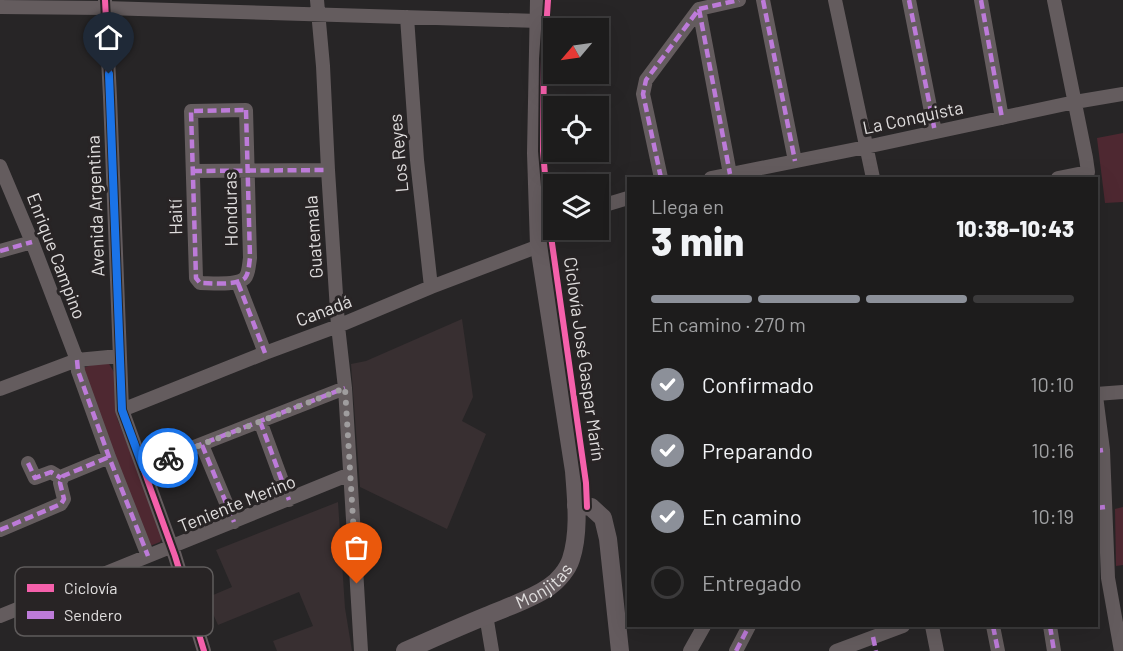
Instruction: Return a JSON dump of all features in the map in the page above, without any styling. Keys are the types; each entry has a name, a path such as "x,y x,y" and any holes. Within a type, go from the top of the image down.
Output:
{"main road":[{"name":"Monjitas","path":"539,0 536,153 543,202"},
{"name":"Monjitas","path":"405,651 525,600 551,586 571,560 576,505 572,446 539,246 543,233"},
{"path":"576,505 591,507 603,518 608,538 620,651"}],"street":[{"name":"Guatemala","path":"317,0 362,651"},
{"path":"661,177 643,94 646,80 699,9 739,0"},
{"path":"763,0 795,161"},
{"path":"836,0 873,177"},
{"path":"909,0 935,132"},
{"path":"981,0 1002,118"},
{"path":"1054,0 1087,175 1068,177"},
{"path":"0,7 105,4 318,15 538,21"},
{"name":"Avenida Argentina","path":"105,4 122,410 178,567"},
{"path":"699,9 730,174"},
{"name":"Los Reyes","path":"407,17 417,160 431,286"},
{"name":"La Conquista","path":"716,177 1123,93"},
{"name":"Honduras","path":"191,111 246,110 250,258 248,272 238,283"},
{"name":"Haití","path":"191,111 196,278 200,283 238,283"},
{"name":"Enrique Campino","path":"0,166 77,360 78,371 108,457 148,556"},
{"path":"193,171 328,170"},
{"path":"609,204 627,198"},
{"path":"0,251 32,242"},
{"name":"Canadá","path":"122,410 339,326 431,286 539,246"},
{"path":"238,283 265,353"},
{"path":"0,389 77,360 119,356"},
{"path":"143,467 345,388"},
{"path":"1098,395 1123,392"},
{"path":"260,421 290,500"},
{"path":"1098,422 1102,579 1121,651"},
{"path":"202,445 234,522"},
{"path":"0,530 61,504 64,499 60,483 63,476 108,457"},
{"path":"28,463 35,478 51,472 61,478"},
{"name":"Teniente Merino","path":"121,567 351,474"},
{"name":"Teniente Merino","path":"0,616 15,610"},
{"path":"486,615 492,651"},
{"path":"690,651 703,627"},
{"path":"736,651 748,627"},
{"path":"836,651 874,644 901,627"},
{"path":"932,627 937,651"},
{"path":"993,627 998,651"},
{"path":"1050,627 1054,651"},
{"name":"Avenida Argentina","path":"199,636 204,651"}],"shaded area":[{"path":"1123,133 1123,202 1105,203 1097,138"},
{"path":"462,319 473,397 462,421 486,434 447,529 360,487 351,364 366,361"},
{"path":"102,361 108,362 114,372 117,418 163,535 160,542 150,546 80,369"},
{"path":"338,502 345,608 352,651 277,651 273,641 313,626 299,592 218,625 213,614 213,595 232,587 216,550"},
{"path":"1123,507 1123,565 1116,566 1115,509"}],"marked path":[{"path":"661,177 643,94 646,80 699,9 739,0"},
{"path":"763,0 795,161"},
{"path":"909,0 935,132"},
{"path":"981,0 1002,118"},
{"path":"699,9 730,174"},
{"path":"246,110 250,258 248,271 241,281 224,284 200,283 196,278 191,111 246,110"},
{"path":"193,171 328,170"},
{"path":"0,251 32,242"},
{"path":"238,283 265,353"},
{"path":"77,360 78,371 109,457 148,556"},
{"path":"143,467 345,388"},
{"path":"260,421 289,500"},
{"path":"202,445 234,522"},
{"path":"1098,451 1103,450"},
{"path":"0,530 61,504 64,499 60,483 63,476 109,457"},
{"path":"28,463 35,478 51,472 61,478"},
{"path":"1098,508 1105,507"},
{"path":"736,651 748,627"},
{"path":"993,627 998,651"},
{"path":"1050,627 1054,651"},
{"path":"873,637 876,651"}],"cycle path":[{"path":"105,0 122,410 178,567"},
{"name":"Ciclovía José Gaspar Marín","path":"548,0 544,59 543,151 549,222 586,483 587,507"},
{"path":"199,636 204,651"}],"way so far":[{"path":"168,458 345,388 357,584"}],"route":[{"path":"109,74 122,410 143,467 168,458"}]}
